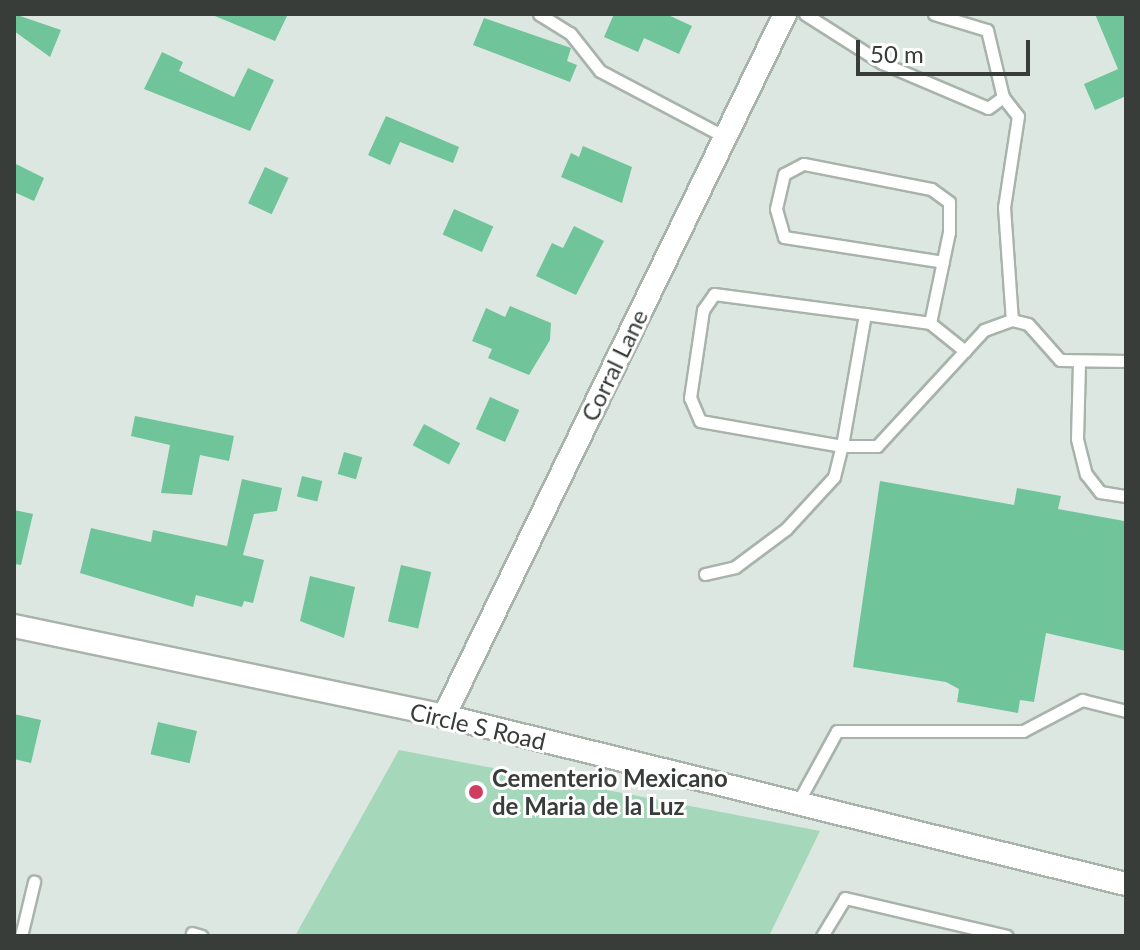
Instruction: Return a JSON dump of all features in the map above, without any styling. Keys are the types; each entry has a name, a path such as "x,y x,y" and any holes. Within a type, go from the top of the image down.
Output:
{"street":[{"name":"Corral Lane","path":"444,716 785,14"},
{"name":"Circle S Road","path":"14,626 444,716 1126,884"}],"lane":[{"path":"539,14 570,33 600,71 725,137"},
{"path":"805,14 934,86 988,108 1003,97"},
{"path":"934,14 987,30 1003,97 1018,116 1004,207 1012,320"},
{"path":"930,323 943,262 949,202 931,189 803,164 784,174 776,209 784,237 943,262"},
{"path":"965,351 930,323 714,294 703,310 690,398 700,421 842,446 877,446 965,351 984,330 1012,320 1028,324 1060,360 1079,363 1126,361"},
{"path":"705,574 735,567 786,529 834,477 865,314"},
{"path":"1079,363 1077,439 1086,474 1100,492 1126,496"},
{"path":"797,804 837,731 1023,731 1082,700 1126,711"},
{"path":"21,936 34,882"},
{"path":"822,936 845,898 1007,936"}],"green space":[{"path":"399,750 820,831 769,936 295,936"}],"building":[{"path":"14,14 61,30 50,57 14,31"},
{"path":"210,14 288,14 275,41"},
{"path":"614,14 666,14 692,26 679,54 644,38 638,52 604,37"},
{"path":"1095,14 1126,14 1126,96 1095,110 1084,84 1118,69"},
{"path":"484,18 571,48 567,61 577,65 570,82 473,45"},
{"path":"162,52 183,62 179,71 234,97 248,68 274,80 250,131 144,89"},
{"path":"386,116 459,147 453,163 400,142 390,165 368,155"},
{"path":"583,146 632,167 622,203 561,177 571,153 579,157"},
{"path":"14,163 44,178 34,201 14,192"},
{"path":"265,167 289,178 272,214 248,203"},
{"path":"454,209 493,226 482,252 443,235"},
{"path":"574,226 604,241 576,295 536,276 552,243 563,248"},
{"path":"510,306 551,323 550,340 529,375 488,358 492,349 472,341 486,308 505,317"},
{"path":"490,397 519,410 505,442 476,429"},
{"path":"135,416 234,436 229,461 200,455 192,495 161,493 170,445 131,436"},
{"path":"424,424 460,443 449,464 413,445"},
{"path":"344,452 362,457 356,479 338,474"},
{"path":"302,476 322,481 317,501 297,496"},
{"path":"242,479 282,488 277,511 254,514 243,555 264,560 253,603 244,601 242,607 196,595 193,607 80,573 91,528 151,542 153,530 227,546"},
{"path":"880,481 1014,505 1017,488 1061,496 1058,509 1124,521 1126,651 1046,633 1034,702 1020,700 1018,713 957,702 959,689 946,682 853,667"},
{"path":"14,510 33,514 21,565 14,564"},
{"path":"401,565 431,572 418,628 388,622"},
{"path":"310,576 355,587 344,638 300,621"},
{"path":"14,714 41,720 31,763 14,759"},
{"path":"158,722 197,731 190,763 151,754"}],"place":[{"name":"Cementerio Mexicano de Maria de la Luz","path":"476,792"}]}
